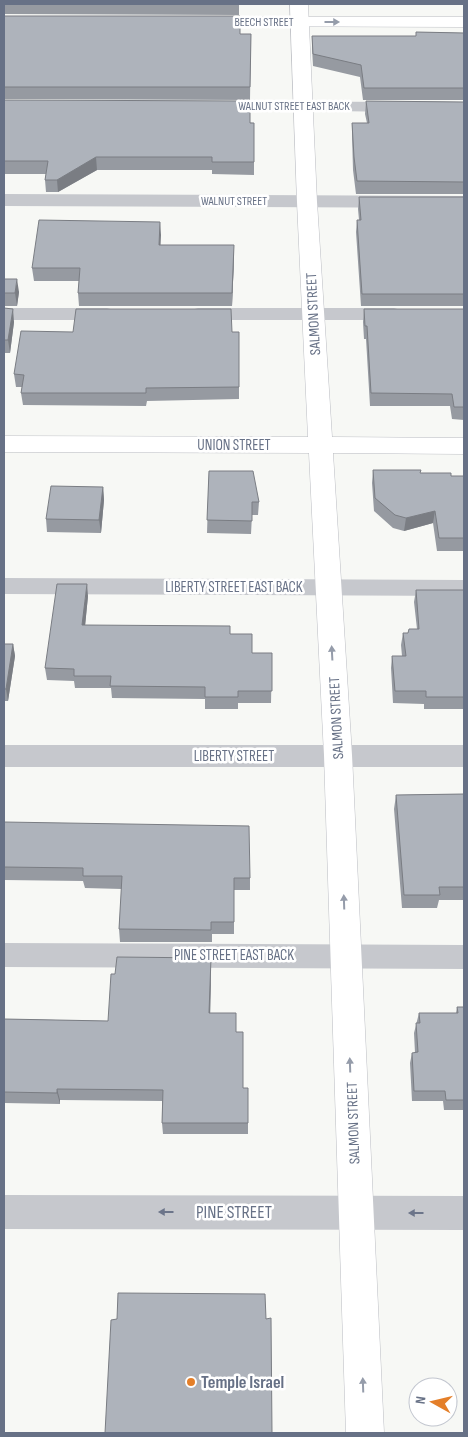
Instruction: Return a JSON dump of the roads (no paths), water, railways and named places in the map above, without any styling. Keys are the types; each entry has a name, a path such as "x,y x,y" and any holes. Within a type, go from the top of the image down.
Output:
{"street":[{"name":"BEECH STREET","path":"184,22 299,13 464,22"},
{"name":"SALMON STREET","path":"299,13 307,202 338,755 365,1433"},
{"name":"WALNUT STREET","path":"4,200 464,202"},
{"name":"UNION STREET","path":"4,444 464,446"},
{"name":"LIBERTY STREET","path":"4,756 464,756"},
{"name":"PINE STREET","path":"4,1212 464,1213"}],"lane":[{"name":"WALNUT STREET EAST BACK","path":"198,106 416,107"},
{"path":"4,314 122,314"},
{"path":"181,314 409,314"},
{"name":"LIBERTY STREET EAST BACK","path":"4,586 464,588"},
{"name":"PINE STREET EAST BACK","path":"4,954 464,957"}],"place":[{"name":"Temple Israel","path":"191,1382"}]}
